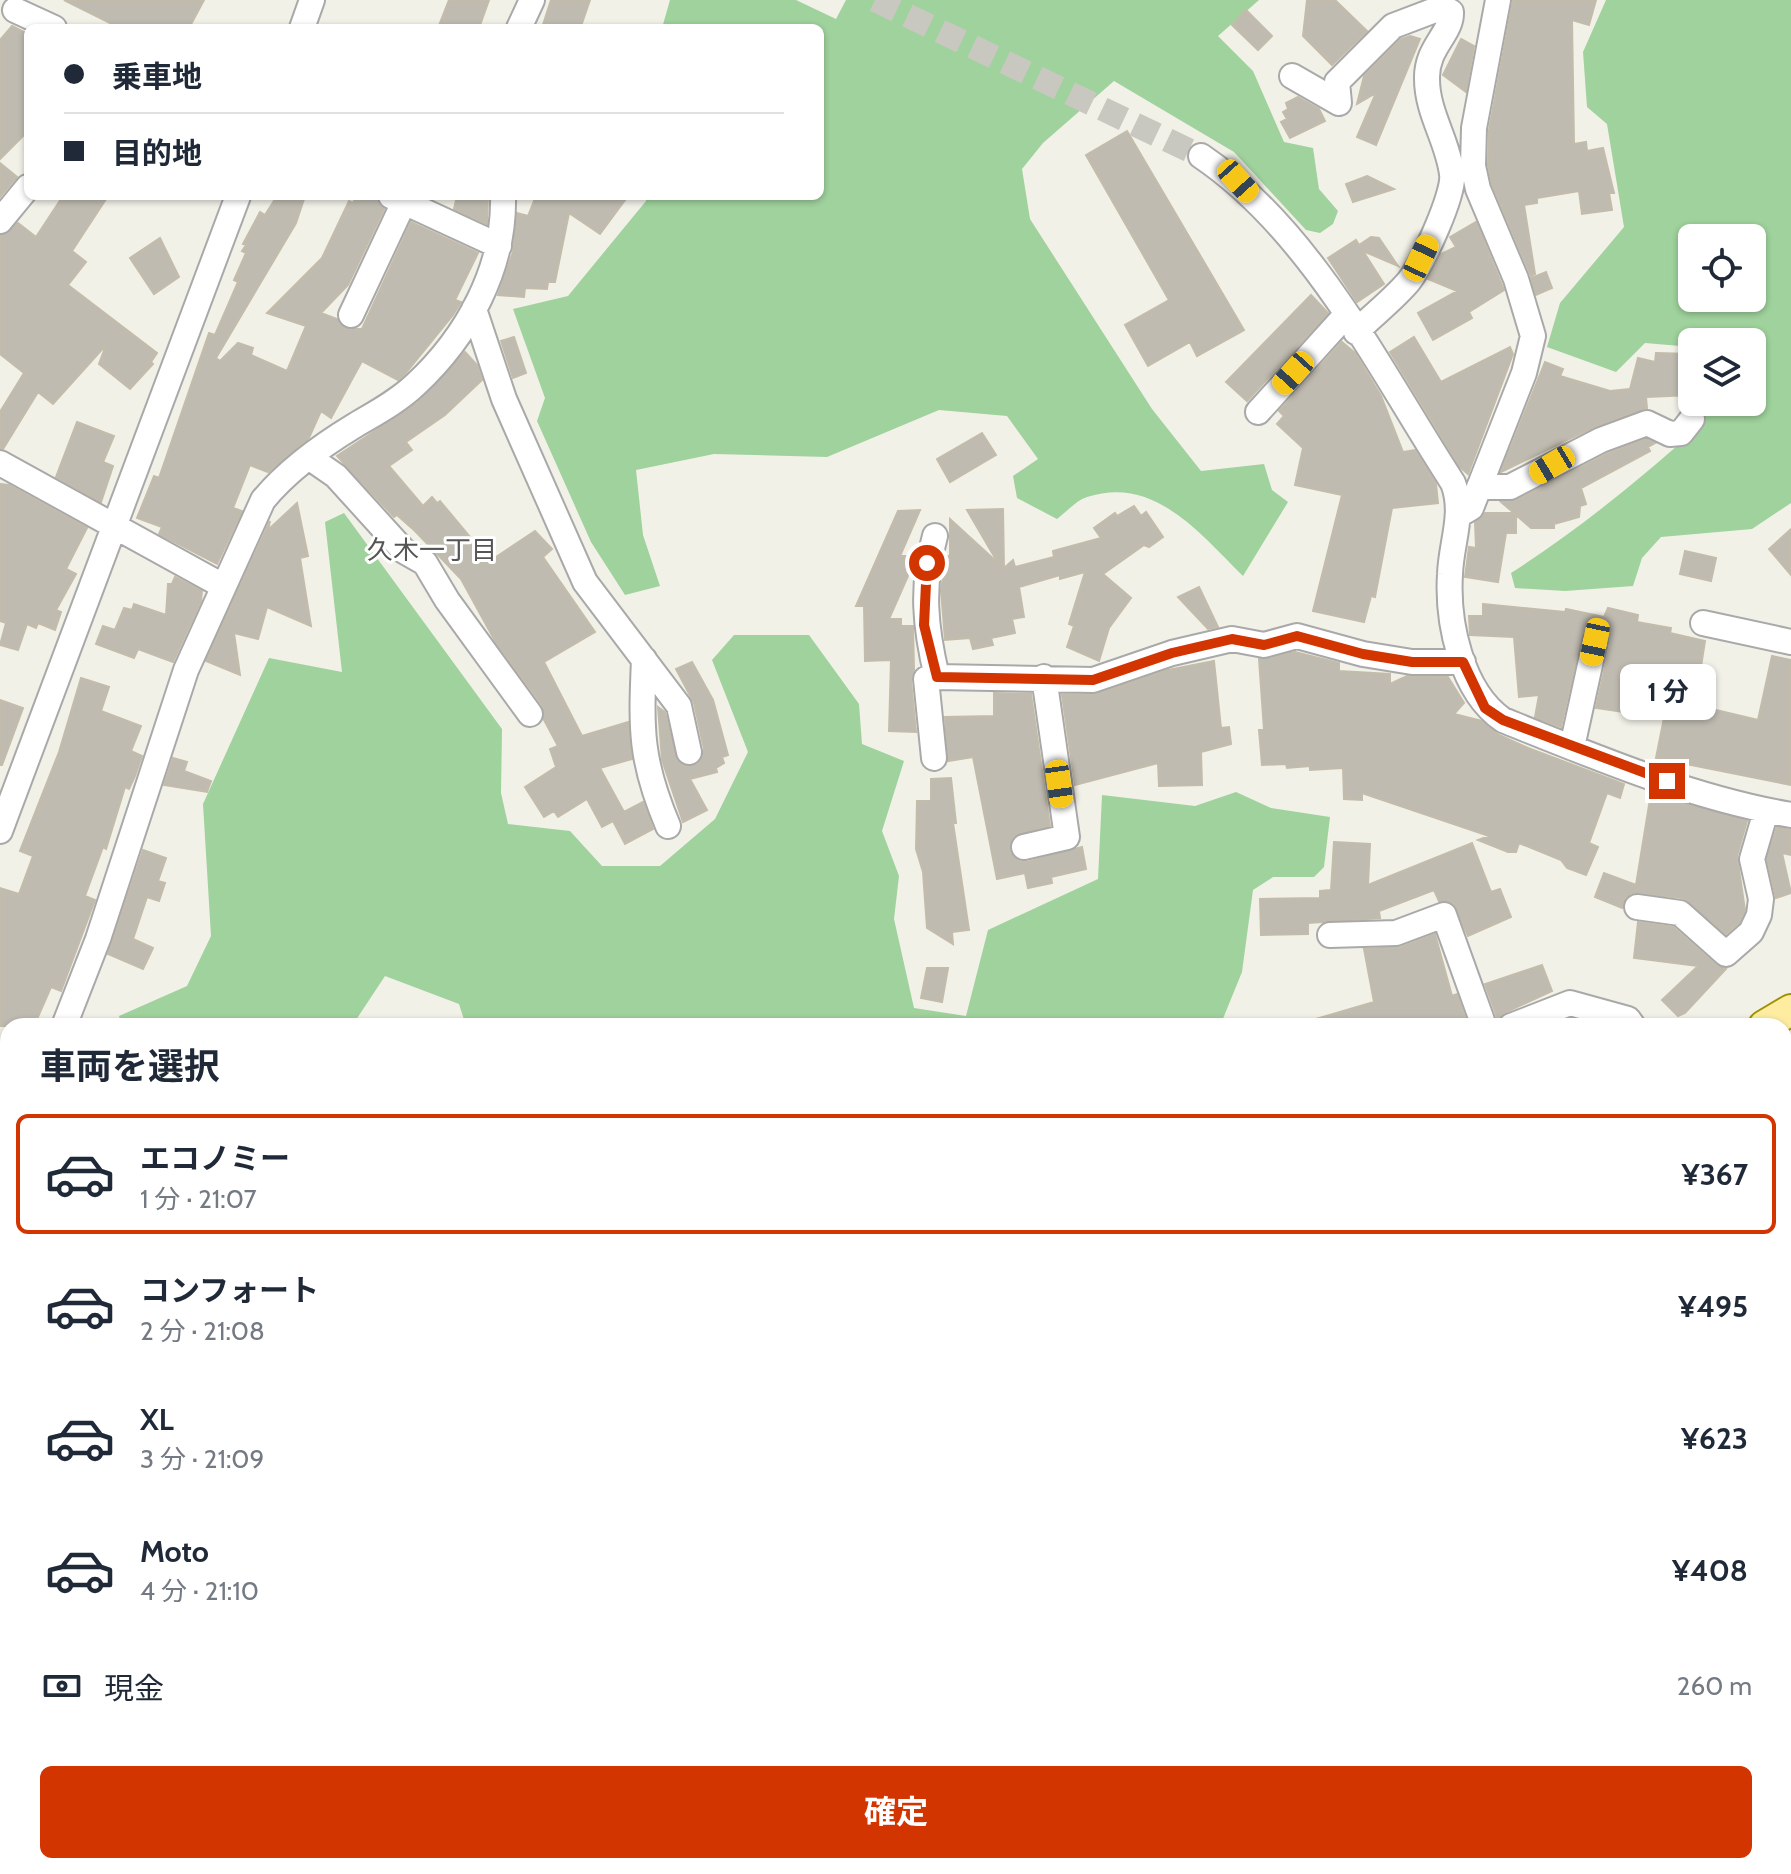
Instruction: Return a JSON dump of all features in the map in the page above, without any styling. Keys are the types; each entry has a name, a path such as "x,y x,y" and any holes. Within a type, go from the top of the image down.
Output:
{"street":[{"path":"303,24 312,0"},
{"path":"521,24 532,0"},
{"path":"1459,515 1471,508 1524,373 1533,336 1516,279 1478,189 1473,166 1474,128 1498,0"},
{"path":"1258,412 1350,324 1410,279 1451,192 1452,174 1430,107 1426,80 1428,56 1451,21 1451,12 1443,7 1393,26 1337,82 1339,103 1292,76"},
{"path":"13,13 43,24"},
{"path":"1201,156 1238,181 1288,236 1350,324 1453,483 1459,499 1459,515 1450,577 1452,617 1463,662 1485,708 1503,720 1572,747 1766,811 1791,815"},
{"path":"0,221 24,192"},
{"path":"0,831 236,200"},
{"path":"351,315 397,200"},
{"path":"399,200 499,246"},
{"path":"67,1018 98,939 186,670 263,500 278,483 310,458 415,385 465,325 499,246 503,200"},
{"path":"474,309 504,399 585,582 679,706 689,752"},
{"path":"1479,487 1510,487 1601,440 1647,423 1670,434 1681,433 1692,419"},
{"path":"310,458 336,476 404,551 425,563 447,600 530,714"},
{"path":"0,464 114,523 223,586"},
{"path":"935,536 923,596 924,625 937,677"},
{"path":"1703,623 1791,642"},
{"path":"934,758 926,679 937,677 1093,680 1172,653 1232,639 1264,645 1297,636 1363,654 1412,662 1463,662"},
{"path":"1572,747 1595,642"},
{"path":"644,659 641,735 651,786 668,826"},
{"path":"1024,847 1067,837 1044,677"},
{"path":"1637,907 1680,913 1726,954 1751,932 1759,915 1761,899 1752,859 1766,811"},
{"path":"1330,935 1396,933 1444,915 1481,1018"},
{"path":"1532,1018 1570,1003 1624,1018"}],"green space":[{"path":"670,0 796,0 836,19 846,0 1259,0 1218,36 1253,71 1284,142 1313,148 1319,189 1338,211 1333,224 1320,233 1306,230 1234,152 1114,81 1043,143 1022,169 1030,219 1152,409 1201,471 1264,464 1272,490 1288,502 1243,576 1193,527 1155,501 1134,494 1111,492 1075,503 1057,519 1017,498 1013,476 1038,459 1007,416 939,410 827,457 714,454 636,470 643,535 660,586 625,595 591,542 537,421 545,398 513,309 568,296 646,200 824,200 824,24 663,24"},
{"path":"1606,0 1791,0 1791,503 1752,529 1661,537 1642,558 1633,586 1565,591 1515,588 1511,573 1635,482 1705,421 1705,416 1766,416 1766,328 1678,328 1678,346 1645,343 1616,372 1547,347 1560,303 1624,227 1607,124 1587,107 1583,52"},
{"path":"344,513 502,729 501,793 508,824 570,831 602,866 660,866 715,819 748,752 712,660 734,635 809,635 859,704 862,744 904,761 882,831 899,876 894,919 914,1008 966,1016 988,930 1098,879 1102,795 1195,806 1236,792 1271,808 1330,817 1324,867 1314,877 1273,877 1253,890 1242,972 1223,1018 463,1018 459,1004 385,976 357,1018 120,1018 187,986 211,936 203,804 269,658 342,672 325,522"}],"building":[{"path":"64,0 204,0 191,24 112,24"},
{"path":"449,0 489,0 480,24 440,24"},
{"path":"551,0 590,0 582,24 543,24"},
{"path":"1307,0 1335,0 1367,31 1332,65 1303,36"},
{"path":"1513,0 1596,0 1589,25 1572,20 1574,144 1586,142 1587,151 1603,148 1614,193 1609,193 1612,210 1582,214 1579,191 1537,198 1537,203 1524,205 1535,274 1531,276 1492,184 1488,165 1489,130"},
{"path":"1246,10 1272,36 1258,50 1232,25"},
{"path":"12,26 24,32 24,135 0,159 0,40"},
{"path":"1410,36 1420,39 1376,145 1357,137 1376,93 1357,104 1364,76 1401,39"},
{"path":"1461,39 1474,46 1466,92 1443,75"},
{"path":"1298,97 1319,109 1325,121 1290,138 1281,122 1287,119 1283,112 1288,109 1286,103"},
{"path":"1127,131 1244,330 1197,356 1190,342 1148,366 1125,325 1169,300 1086,155"},
{"path":"0,163 17,177 0,197"},
{"path":"1367,176 1394,189 1353,202 1346,184"},
{"path":"60,200 105,200 72,251 86,262 68,285 157,353 151,362 153,364 130,389 99,364 106,345 53,404 38,392 3,449 0,448 0,412 24,373 0,354 0,236 18,223 36,237"},
{"path":"274,200 304,200 296,223 216,358 220,361 238,343 253,348 251,355 287,371 306,326 267,313 322,258 349,201 377,200 384,209 348,285 321,313 337,319 345,329 362,329 411,222 478,253 455,300 461,302 405,374 398,380 362,361 331,418 321,411 309,438 268,472 250,465 233,508 242,511 217,564 159,534 162,527 137,518 154,476 159,478 209,333 215,335 238,282 234,280 246,253 242,251 246,245 243,244 260,212 265,215"},
{"path":"456,200 488,200 487,224 454,209"},
{"path":"534,200 625,200 600,234 569,213 555,282 548,282 547,289 525,288 524,297 498,295 513,252 517,213 528,216"},
{"path":"1476,222 1504,290 1469,312 1472,318 1433,340 1418,313 1457,291 1428,279 1441,254 1456,247 1450,237"},
{"path":"1371,237 1379,238 1398,266 1363,251 1384,284 1357,302 1328,258 1356,240 1359,245"},
{"path":"160,238 179,277 154,294 130,258"},
{"path":"1546,272 1552,288 1536,295 1531,278"},
{"path":"1311,295 1328,313 1247,401 1226,382"},
{"path":"514,337 526,373 513,378 501,341"},
{"path":"1414,337 1441,382 1510,347 1513,354 1468,474 1460,467 1390,352"},
{"path":"1342,342 1355,353 1381,396 1403,452 1415,450 1436,484 1438,503 1392,508 1375,597 1371,596 1364,622 1313,611 1342,495 1295,485 1303,448 1277,424 1284,416 1279,411"},
{"path":"465,352 477,365 482,380 445,415 406,442 412,450 389,466 423,506 432,497 437,503 440,501 490,561 535,531 552,549 543,557 595,632 544,662 582,736 628,722 632,759 600,768 624,812 643,802 653,829 625,844 613,821 602,827 587,799 558,817 554,811 544,817 525,787 556,767 550,749 558,746 544,720 542,705 495,641 461,579 415,531 397,515 394,517 337,456 417,403"},
{"path":"1656,353 1678,354 1678,396 1646,397 1647,408 1596,426 1501,472 1545,362 1563,369 1560,376 1610,391 1630,389 1638,358 1655,362"},
{"path":"77,422 114,436 103,462 113,466 101,502 56,477"},
{"path":"982,433 996,455 950,482 937,459"},
{"path":"1646,439 1655,443 1648,447 1650,451 1581,488 1586,504 1580,506 1579,517 1554,524 1554,528 1531,528 1516,515 1516,533 1506,533 1498,582 1465,577 1469,547 1476,548 1475,523 1485,513 1514,513 1501,502 1517,500 1607,454"},
{"path":"0,484 9,485 87,528 66,569 76,574 56,610 61,612 55,630 38,623 36,628 27,624 18,650 0,645 6,623 0,621"},
{"path":"297,503 308,556 300,558 311,626 267,607 258,639 234,633 240,675 206,661 270,521 268,530"},
{"path":"1134,506 1141,516 1146,512 1163,537 1149,547 1144,545 1103,574 1131,598 1109,628 1099,661 1067,647 1074,626 1069,624 1085,572 1060,579 1060,575 1019,587 1024,617 1012,619 1015,633 991,638 993,645 973,649 970,638 945,640 941,590 946,556 950,556 950,519 998,563 967,510 1003,509 1004,568 1013,560 1015,567 1054,557 1053,551 1101,538 1094,528 1115,513 1117,516"},
{"path":"920,510 900,556 915,556 915,560 889,619 901,619 901,626 913,626 914,670 911,681 916,732 889,731 891,660 865,661 864,606 856,606 898,511"},
{"path":"1791,529 1791,575 1769,549"},
{"path":"1685,551 1716,558 1711,581 1680,574"},
{"path":"175,577 202,591 201,601 173,662 138,649 134,658 96,644 103,626 115,630 124,608 132,610 134,604 166,615 168,584 172,584"},
{"path":"1199,587 1218,627 1208,629 1178,597"},
{"path":"1483,604 1565,612 1566,609 1604,617 1608,608 1638,615 1637,622 1671,628 1670,633 1705,641 1695,705 1758,720 1772,656 1791,660 1791,785 1656,758 1664,718 1596,708 1610,644 1606,632 1599,628 1590,628 1581,638 1561,727 1535,717 1539,695 1519,697 1514,637 1470,635 1469,616 1483,616"},
{"path":"1295,652 1339,663 1339,671 1390,674 1390,684 1407,676 1448,677 1464,703 1454,714 1482,721 1497,734 1528,748 1624,784 1620,798 1607,793 1589,843 1598,847 1586,875 1567,868 1561,860 1519,843 1516,852 1508,852 1478,840 1489,836 1362,793 1362,800 1344,799 1343,768 1310,770 1310,766 1287,768 1286,764 1262,765 1259,730 1264,730 1259,659"},
{"path":"1214,661 1221,728 1229,727 1231,744 1201,752 1202,785 1159,786 1158,763 1075,785 1062,695 1097,694 1168,670"},
{"path":"692,662 713,700 728,755 722,757 724,763 716,768 717,772 690,779 707,810 683,822 662,760 658,707 665,712 677,761 685,766 698,764 704,749 694,703 676,669"},
{"path":"81,678 109,687 101,711 141,726 131,751 142,756 129,789 125,787 106,849 103,847 85,896 95,900 61,991 51,987 37,1018 0,1018 0,888 19,894 33,856 20,851 59,752"},
{"path":"994,693 1031,694 1050,826 1014,836 1010,851 1019,861 1027,862 1082,847 1086,869 1051,877 1052,883 1028,888 1025,873 997,879 973,757 948,761 945,717 994,716"},
{"path":"0,700 23,708 2,765 0,765"},
{"path":"173,758 187,762 184,771 211,781 207,792 164,785"},
{"path":"951,778 956,823 953,823 969,930 952,932 953,944 927,928 923,872 916,849 917,801 931,801 931,779"},
{"path":"1651,793 1747,821 1737,856 1745,910 1739,923 1726,934 1682,898 1632,893 1625,898 1622,908 1595,897 1604,873 1636,885"},
{"path":"1777,827 1791,830 1791,855 1782,853 1791,893 1776,898 1767,859"},
{"path":"1334,842 1370,844 1368,885 1472,843 1491,892 1500,889 1511,917 1468,936 1454,904 1439,901 1434,890 1379,911 1380,918 1308,923 1308,934 1261,935 1260,899 1320,898 1320,891 1331,890"},
{"path":"143,850 166,858 158,881 165,883 159,901 147,897 133,939 153,948 143,969 108,954"},
{"path":"1638,922 1673,927 1716,965 1726,969 1685,1013 1678,1016 1662,1000 1698,966 1634,958"},
{"path":"1435,934 1452,996 1457,994 1465,1018 1319,1018 1374,1002 1364,949 1401,947"},
{"path":"1542,965 1552,991 1497,1018 1485,984"},
{"path":"927,968 948,968 942,1002 921,998"}],"tunnel":[{"path":"875,0 1201,156"}],"district":[{"name":"久木一丁目","path":"432,550"}],"route":[{"path":"927,563 923,596 924,625 937,677 1093,680 1172,653 1232,639 1264,645 1297,636 1363,654 1412,662 1463,662 1485,708 1503,720 1667,781"}]}
